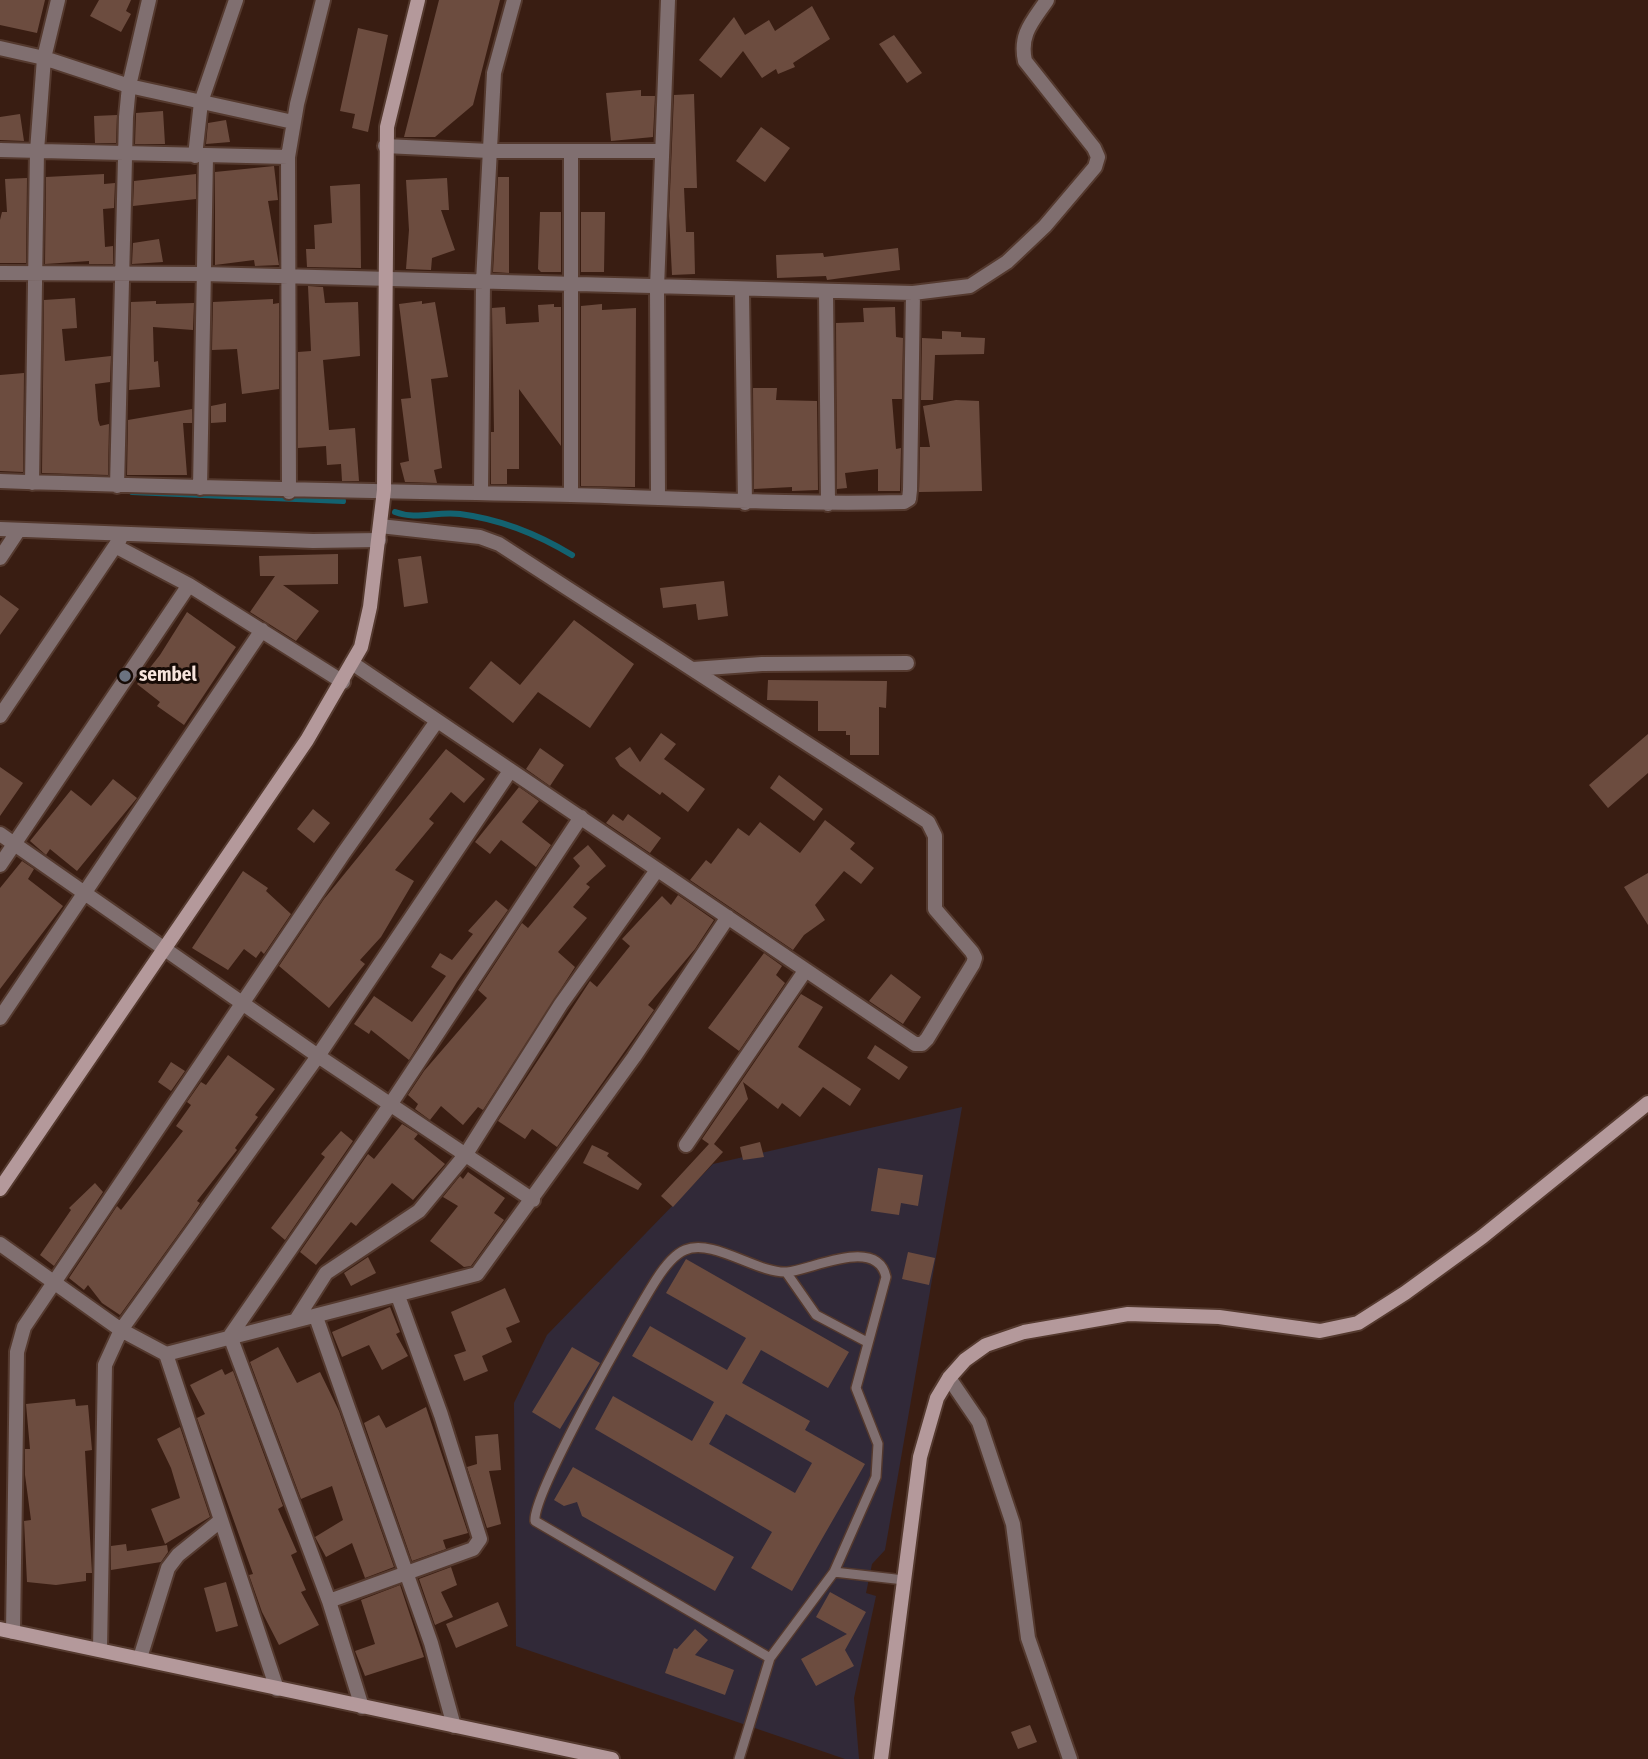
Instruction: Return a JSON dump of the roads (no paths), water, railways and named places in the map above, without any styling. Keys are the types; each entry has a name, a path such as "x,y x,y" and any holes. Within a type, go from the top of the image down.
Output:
{"street":[{"path":"32,483 37,151 44,58 58,0"},
{"path":"117,485 121,276 129,86 149,0"},
{"path":"200,488 204,274 201,102 236,0"},
{"path":"289,492 288,157 293,122 323,0"},
{"path":"0,1189 307,740 343,682 367,628 384,490 387,280 385,146 387,127 418,0"},
{"path":"481,493 483,282 489,151 495,64 514,0"},
{"path":"658,497 656,288 668,0"},
{"path":"0,273 121,276 204,274 743,291 913,293 970,286 989,275 1045,226 1096,167 1098,157 1094,148 1025,61 1022,47 1024,32 1048,0"},
{"path":"0,48 44,58 129,86 293,122"},
{"path":"385,146 489,151 661,151"},
{"path":"0,150 288,157"},
{"path":"571,151 571,495"},
{"path":"743,291 746,503"},
{"path":"825,291 828,504"},
{"path":"0,481 289,492 384,490 658,497 746,503 904,502 909,499 913,293"},
{"path":"0,529 120,541 379,533 480,537 499,544 928,822 935,836 935,909 975,958 955,996 922,1044 915,1044 352,663"},
{"path":"0,558 18,531"},
{"path":"120,541 343,682"},
{"path":"0,716 120,541"},
{"path":"0,865 189,585"},
{"path":"0,1018 87,893 262,630"},
{"path":"693,669 762,664 908,663"},
{"path":"437,721 52,1281 19,1338 7,1631 612,1759"},
{"path":"100,1649 105,1365 121,1330 318,1056 510,771"},
{"path":"230,1336 390,1105 581,817"},
{"path":"0,834 318,1056 533,1200"},
{"path":"296,1320 326,1273 419,1211 466,1154 561,1004 657,870"},
{"path":"0,1244 121,1330 166,1354 398,1296 477,1273 533,1200 727,917"},
{"path":"686,1145 805,971"},
{"path":"881,1759 920,1457 927,1424 948,1378 986,1345 1024,1332 1128,1314 1219,1317 1320,1331 1358,1323 1482,1237 1648,1103"},
{"path":"328,1601 407,1575 473,1549 480,1539 441,1415 398,1296"},
{"path":"316,1317 431,1643 454,1726"},
{"path":"230,1336 328,1601 362,1707"},
{"path":"166,1354 219,1521 277,1689"},
{"path":"948,1378 979,1422 1013,1524 1028,1639 1070,1759"},
{"path":"140,1658 168,1567 178,1555 219,1521"}],"lane":[{"path":"739,1759 770,1658 834,1572 876,1478 878,1444 856,1388 886,1277 884,1268 877,1261 862,1257 830,1260 786,1272 708,1249 693,1248 676,1255 657,1278 612,1356 534,1512 540,1526 770,1658"},
{"path":"786,1272 816,1315 867,1342"},
{"path":"834,1572 904,1580"}],"waterway":[{"path":"132,492 343,501"},
{"path":"395,512 411,515 460,514 489,520 532,535 572,555"}],"place":[{"name":"sembel","path":"125,676"}]}
